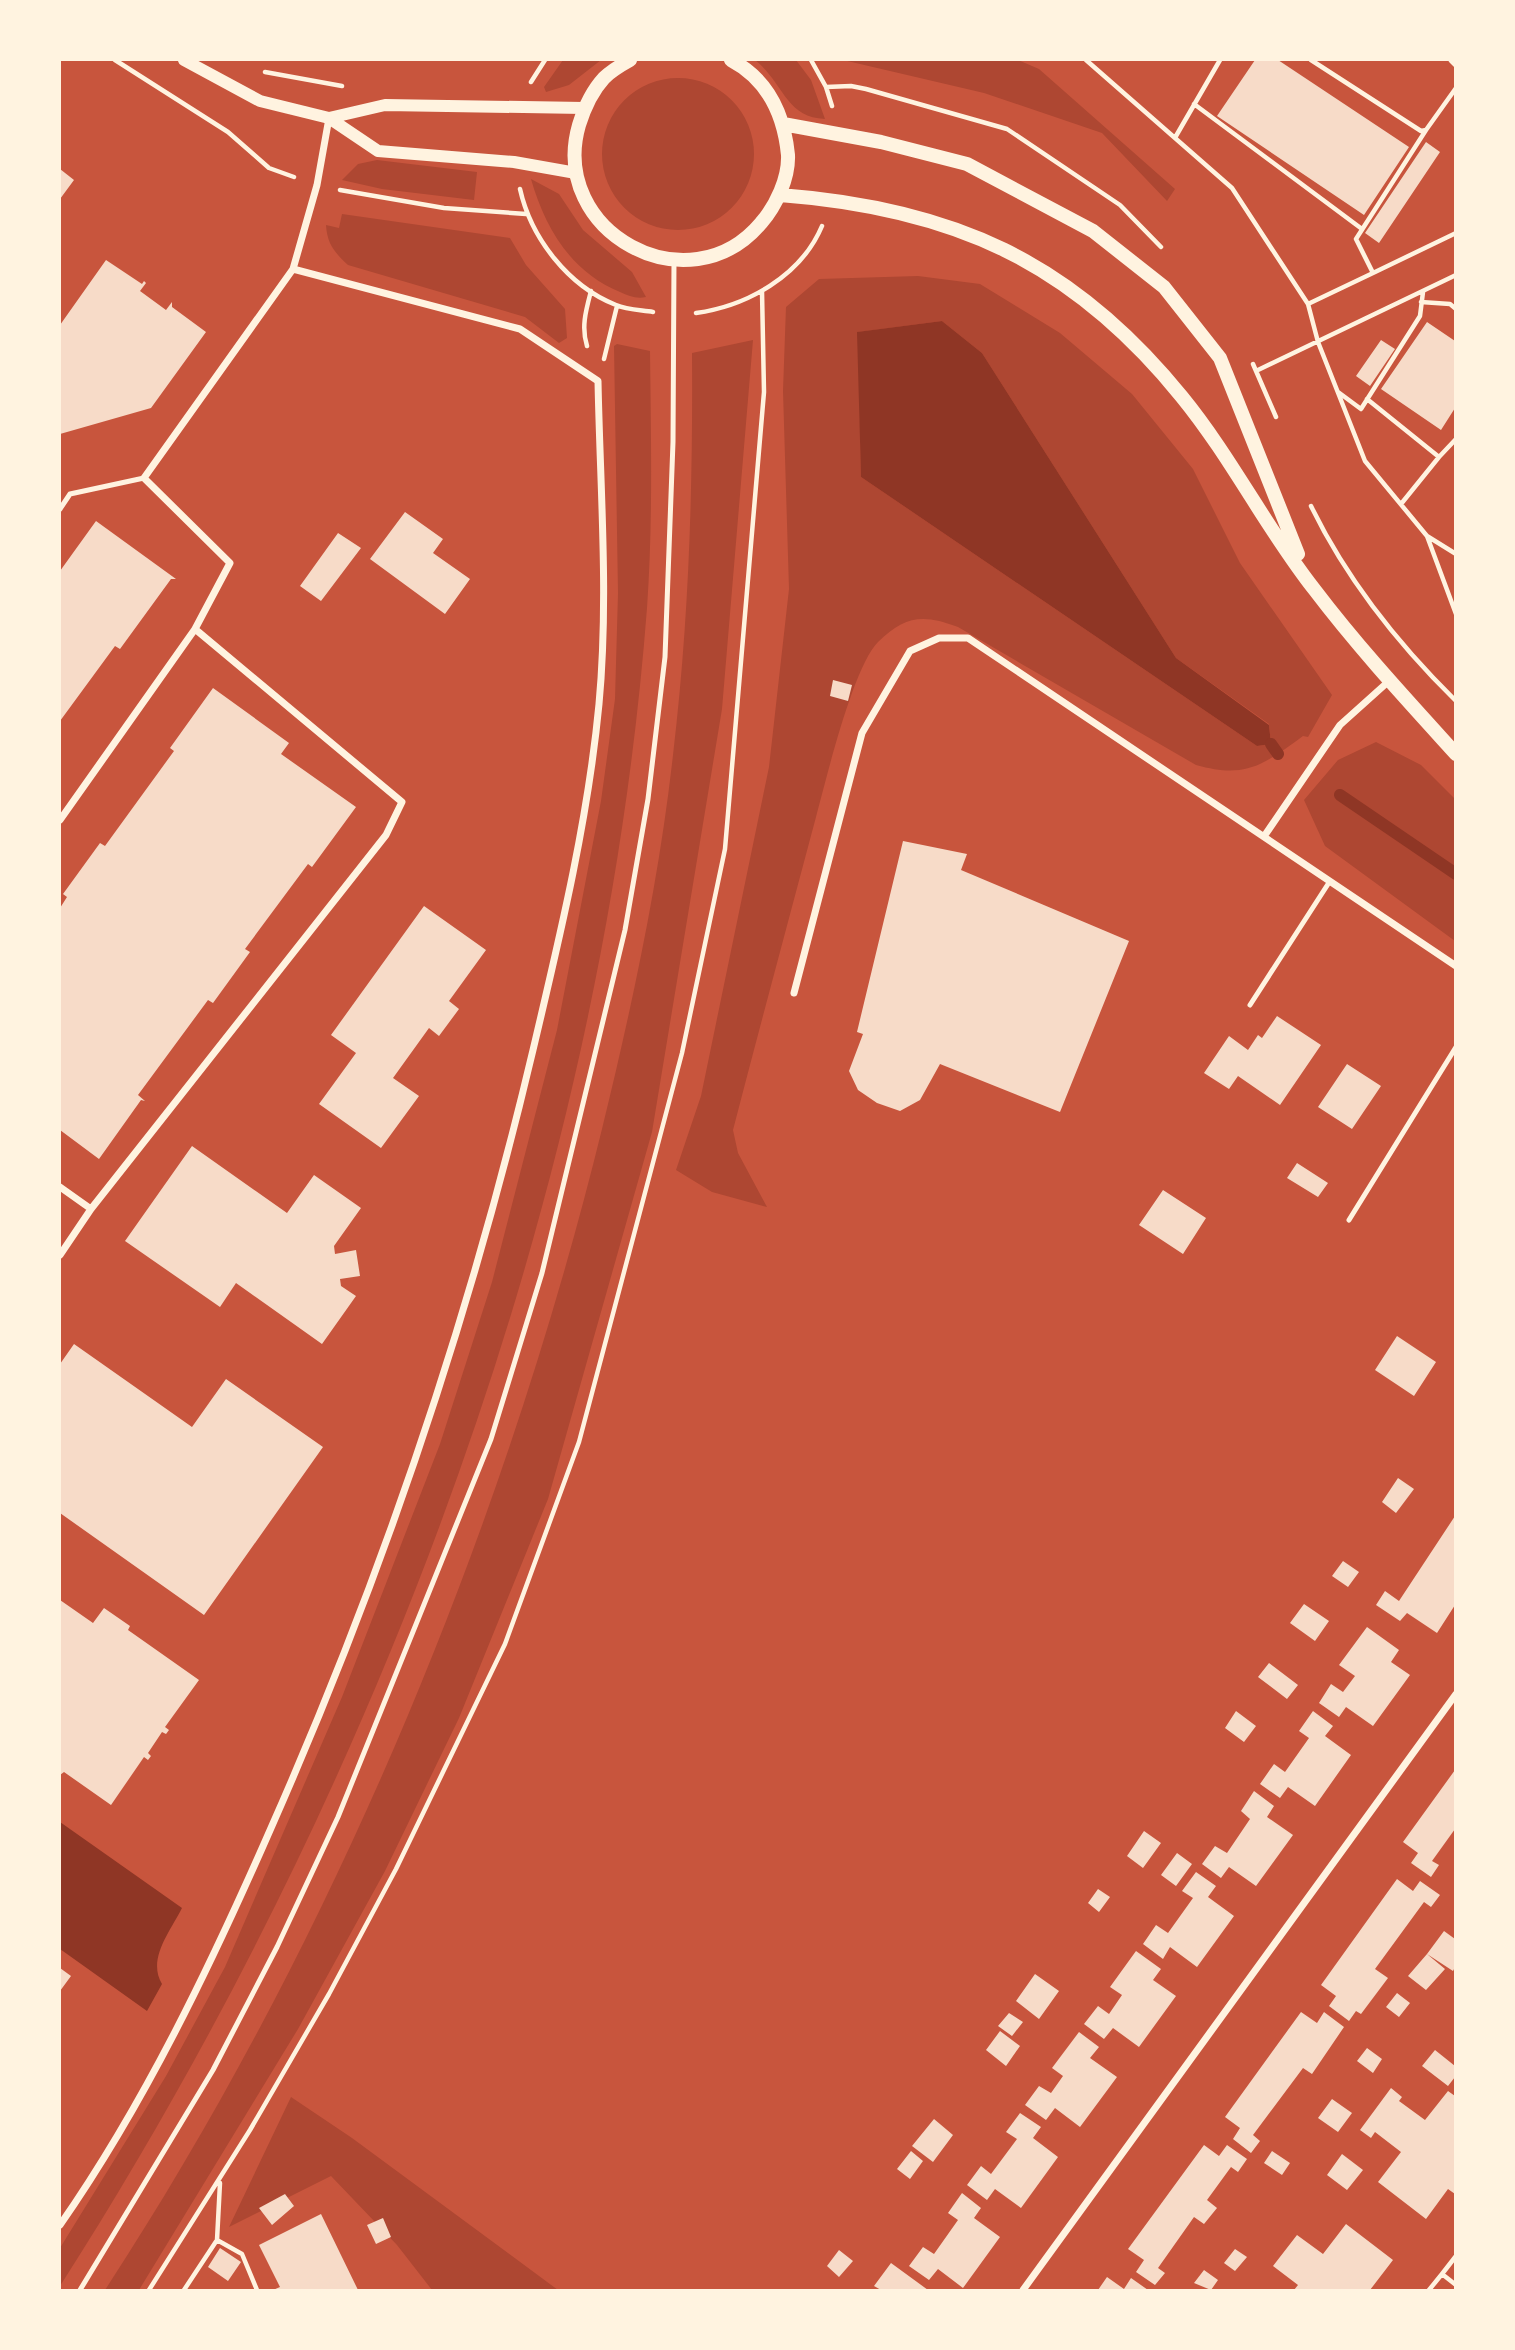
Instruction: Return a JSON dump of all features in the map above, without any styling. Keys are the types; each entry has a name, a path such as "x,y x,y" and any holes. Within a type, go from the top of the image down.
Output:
{"main road":[{"path":"630,60 604,78 584,108 575,140 576,173 587,205 607,231 634,250 674,261 697,260 727,250 753,233 780,195 788,158 783,124 769,92 747,68 731,60"},
{"path":"783,124 881,142 967,164 1093,231 1164,287 1220,358 1312,588"},
{"path":"780,195 833,199 925,217 1048,271 1122,329 1183,397 1253,496 1312,588 1455,754"}],"street":[{"path":"184,60 260,101 329,118 378,151 514,162 576,173"},
{"path":"1452,60 1455,64"},
{"path":"329,118 385,105 584,108"},
{"path":"60,820 195,629 230,563 144,478 293,269 317,185 329,118"},
{"path":"60,2225 155,2070 223,1938 324,1709 456,1341 499,1191 566,908 599,703 603,582 598,381 520,329 293,269"},
{"path":"60,1255 91,1209 386,835 402,802 195,629"},
{"path":"794,993 862,733 910,651 939,638 968,638 1265,835 1455,966"},
{"path":"1265,835 1340,725 1390,680"},
{"path":"60,1187 91,1209"},
{"path":"1023,2291 1455,1695"}],"lane":[{"path":"80,2291 213,2070 277,1947 338,1817 491,1439 541,1273 625,930 648,799 664,657 673,442 674,261"},
{"path":"60,509 70,494 144,478"},
{"path":"1250,1005 1330,881"},
{"path":"1349,1220 1455,1046"}],"path":[{"path":"115,60 228,132 269,168 317,185 444,208 526,214"},
{"path":"811,60 826,87"},
{"path":"1086,60 1176,136 1232,188 1308,304 1318,342 1365,461 1427,536 1455,554"},
{"path":"1176,136 1220,60"},
{"path":"1311,60 1421,131 1426,130"},
{"path":"1373,273 1356,239 1455,89"},
{"path":"1194,104 1363,229"},
{"path":"1308,304 1455,233"},
{"path":"1277,420 1258,370 1455,275"},
{"path":"591,291 584,334 598,381"},
{"path":"149,2291 220,2180 329,1994 396,1869 505,1644 579,1442 682,1053 724,849 764,392 762,291"},
{"path":"1337,391 1361,409 1420,316 1423,291"},
{"path":"1421,302 1450,304 1455,309"},
{"path":"598,381 617,306"},
{"path":"1367,398 1439,457"},
{"path":"1401,504 1455,439"},
{"path":"1308,500 1331,547 1367,600 1418,664 1455,701"},
{"path":"1427,536 1455,614"},
{"path":"184,2291 217,2240 220,2180"},
{"path":"217,2240 242,2254 257,2291"},
{"path":"1429,2291 1455,2256"},
{"path":"1441,2274 1455,2285"}],"shaded area":[{"path":"563,60 601,60 569,85 546,92 544,87"},
{"path":"755,60 796,60 811,80 825,119 812,117 793,106"},
{"path":"843,60 1018,60 1039,69 1175,189 1167,201 1102,133 984,93"},
{"path":"678,78 707,84 732,100 748,125 754,154 748,183 732,208 707,224 678,230 649,224 624,208 608,183 602,154 608,125 624,100 649,84"},
{"path":"377,160 477,172 474,200 382,189 342,180 358,164"},
{"path":"531,179 559,194 583,230 632,272 646,297 630,296 603,283 587,273 574,260 552,231"},
{"path":"342,214 510,238 526,265 565,309 567,338 559,343 525,317 348,265 332,248 326,225 339,228"},
{"path":"918,276 980,284 1060,333 1132,394 1193,469 1240,563 1332,695 1308,737 1303,736 1253,767 1241,770 1213,769 1196,765 958,627 935,620 915,619 897,626 878,642 859,675 841,725 733,1130 738,1153 767,1207 712,1192 676,1170 701,1096 769,767 789,589 783,391 786,307 819,279","holes":["942,321 982,353 1176,658 1269,724 1271,744 1257,746 861,477 858,332"]},
{"path":"942,321 982,353 1176,658 1269,725 1271,744 1257,746 861,477 857,332"},
{"path":"753,340 722,709 652,1132 548,1499 459,1718 385,1871 298,2029 139,2290 105,2290 187,2157 265,2019 336,1876 402,1730 461,1582 514,1432 562,1280 602,1129 634,990 660,849 678,705 686,605 691,504 692,353"},
{"path":"617,344 650,351 651,512 647,608 622,829 581,1049 525,1267 456,1482 373,1693 279,1898 174,2096 60,2286 60,2248 166,2076 225,1967 342,1697 440,1444 492,1282 557,1030 601,801 615,699 618,593 614,346"},
{"path":"1376,742 1421,765 1455,799 1455,941 1325,846 1304,800 1338,760"},
{"path":"60,1822 182,1908 162,1946 157,1965 162,1984 147,2011 60,1949"},
{"path":"291,2097 352,2138 558,2290 432,2290 397,2245 331,2176 229,2227"}],"building":[{"path":"1255,60 1278,60 1409,147 1364,215 1217,116"},
{"path":"1426,142 1440,152 1379,243 1365,233"},
{"path":"60,169 74,180 60,199"},
{"path":"106,260 142,284 144,281 146,283 140,291 166,310 172,302 172,307 206,332 151,408 60,434 60,325"},
{"path":"1427,322 1455,341 1455,408 1441,430 1381,389"},
{"path":"1381,340 1395,349 1370,386 1356,376"},
{"path":"405,512 443,539 433,553 470,579 445,614 370,559"},
{"path":"96,521 176,579 171,579 120,649 115,646 60,721 60,571"},
{"path":"338,533 361,548 321,601 300,586"},
{"path":"833,680 852,685 848,701 830,696"},
{"path":"213,688 289,743 281,754 356,807 312,867 308,864 245,949 250,952 213,1003 208,1000 138,1095 145,1101 141,1100 99,1159 60,1130 60,908 67,897 63,894 100,843 105,846 174,751 170,748"},
{"path":"903,841 967,854 961,870 1129,941 1060,1112 940,1064 920,1100 900,1111 877,1103 858,1090 849,1071 863,1034 857,1032"},
{"path":"424,906 486,950 449,1001 459,1009 439,1036 429,1028 393,1078 419,1096 381,1148 319,1104 356,1053 331,1035"},
{"path":"1277,1016 1321,1045 1280,1105 1238,1076 1229,1089 1204,1073 1229,1036 1248,1050 1258,1035 1262,1038"},
{"path":"1347,1064 1381,1086 1352,1129 1318,1107"},
{"path":"192,1146 287,1213 314,1175 361,1208 334,1246 335,1254 356,1250 360,1276 340,1279 341,1286 356,1296 322,1344 236,1283 220,1307 125,1241"},
{"path":"1297,1163 1328,1183 1318,1197 1287,1178"},
{"path":"1163,1190 1206,1218 1183,1254 1139,1225"},
{"path":"1397,1336 1436,1362 1414,1396 1375,1370"},
{"path":"74,1344 192,1427 226,1379 323,1447 204,1615 60,1513 60,1364"},
{"path":"1398,1478 1414,1489 1396,1513 1382,1502"},
{"path":"1455,1516 1455,1605 1437,1633 1407,1613 1400,1621 1376,1605 1385,1591 1399,1601"},
{"path":"1343,1561 1359,1572 1348,1587 1332,1576"},
{"path":"60,1600 93,1623 104,1608 130,1626 128,1630 199,1680 165,1727 169,1730 166,1734 162,1732 148,1753 151,1756 148,1760 144,1757 111,1805 64,1772 60,1775"},
{"path":"1304,1604 1329,1621 1315,1641 1290,1623"},
{"path":"1367,1627 1399,1650 1391,1662 1410,1675 1373,1726 1346,1707 1339,1717 1319,1703 1331,1684 1343,1692 1355,1676 1339,1665"},
{"path":"1269,1663 1298,1685 1287,1699 1258,1677"},
{"path":"1236,1711 1256,1726 1244,1742 1225,1728"},
{"path":"1313,1711 1333,1726 1325,1736 1351,1755 1315,1806 1288,1787 1280,1798 1260,1784 1274,1764 1285,1772 1309,1738 1299,1731"},
{"path":"1455,1770 1455,1829 1432,1861 1439,1865 1431,1877 1411,1863 1418,1853 1403,1842"},
{"path":"1254,1791 1274,1806 1267,1817 1293,1835 1256,1886 1229,1867 1221,1878 1202,1864 1215,1846 1227,1853 1250,1819 1241,1811"},
{"path":"1144,1831 1161,1843 1143,1868 1127,1856"},
{"path":"1177,1853 1192,1864 1176,1886 1161,1875"},
{"path":"1196,1872 1216,1886 1208,1897 1234,1916 1197,1967 1170,1947 1163,1959 1143,1944 1156,1925 1168,1933 1193,1898 1182,1891"},
{"path":"1397,1879 1413,1891 1420,1881 1440,1895 1431,1907 1424,1902 1375,1969 1388,1978 1361,2014 1356,2011 1349,2021 1329,2006 1336,1996 1321,1985"},
{"path":"1098,1889 1110,1897 1099,1912 1088,1903"},
{"path":"1444,1931 1455,1939 1453,1971 1427,1954"},
{"path":"1136,1951 1161,1969 1153,1980 1176,1996 1139,2047 1113,2028 1104,2039 1084,2024 1098,2006 1109,2014 1122,1995 1110,1987"},
{"path":"1427,1954 1445,1969 1426,1990 1408,1976"},
{"path":"60,1968 71,1976 60,1991"},
{"path":"1035,1974 1059,1991 1039,2019 1016,2001"},
{"path":"1397,1993 1410,2003 1399,2017 1386,2007"},
{"path":"1301,2012 1317,2023 1324,2012 1344,2027 1312,2074 1303,2068 1253,2135 1260,2141 1251,2153 1233,2139 1240,2128 1225,2117"},
{"path":"1009,2013 1023,2022 1012,2036 998,2026"},
{"path":"1000,2031 1020,2046 1006,2066 986,2050"},
{"path":"1079,2032 1099,2047 1090,2058 1117,2077 1080,2127 1055,2108 1046,2120 1025,2105 1039,2086 1051,2093 1063,2076 1052,2068"},
{"path":"1367,2048 1382,2059 1373,2073 1357,2061"},
{"path":"1435,2050 1455,2066 1455,2077 1448,2086 1422,2066"},
{"path":"1391,2088 1402,2097 1399,2101 1425,2120 1448,2091 1455,2096 1455,2194 1448,2189 1426,2219 1378,2182 1401,2152 1375,2132 1371,2138 1360,2130"},
{"path":"1332,2099 1352,2113 1338,2132 1318,2118"},
{"path":"1020,2113 1041,2127 1033,2138 1058,2157 1021,2208 995,2189 987,2200 967,2185 981,2166 991,2174 1017,2139 1006,2132"},
{"path":"934,2119 953,2135 933,2162 912,2146"},
{"path":"1204,2145 1219,2156 1227,2145 1247,2159 1238,2172 1231,2167 1207,2200 1217,2208 1204,2224 1194,2217 1158,2268 1165,2273 1155,2285 1136,2272 1144,2260 1128,2249"},
{"path":"911,2151 923,2161 910,2179 897,2169"},
{"path":"1272,2151 1290,2163 1282,2175 1264,2163"},
{"path":"1342,2154 1363,2170 1347,2190 1327,2175"},
{"path":"962,2193 981,2208 974,2218 1000,2237 963,2288 938,2269 929,2280 909,2266 923,2247 934,2254 958,2220 948,2213"},
{"path":"285,2194 294,2206 272,2225 259,2208"},
{"path":"321,2214 358,2290 273,2290 280,2287 259,2245"},
{"path":"383,2218 391,2237 376,2244 367,2225"},
{"path":"1346,2224 1393,2260 1370,2290 1294,2290 1298,2285 1273,2266 1297,2235 1323,2254"},
{"path":"220,2248 241,2262 228,2281 208,2267"},
{"path":"1235,2249 1247,2257 1235,2271 1224,2263"},
{"path":"839,2250 853,2261 839,2277 827,2266"},
{"path":"891,2263 928,2290 881,2290 874,2286"},
{"path":"1204,2270 1218,2280 1211,2290 1194,2283"},
{"path":"1107,2277 1124,2289 1131,2278 1148,2290 1098,2290"}],"waterway":[{"path":"1271,744 1278,754"},
{"path":"1340,795 1456,874"}]}
